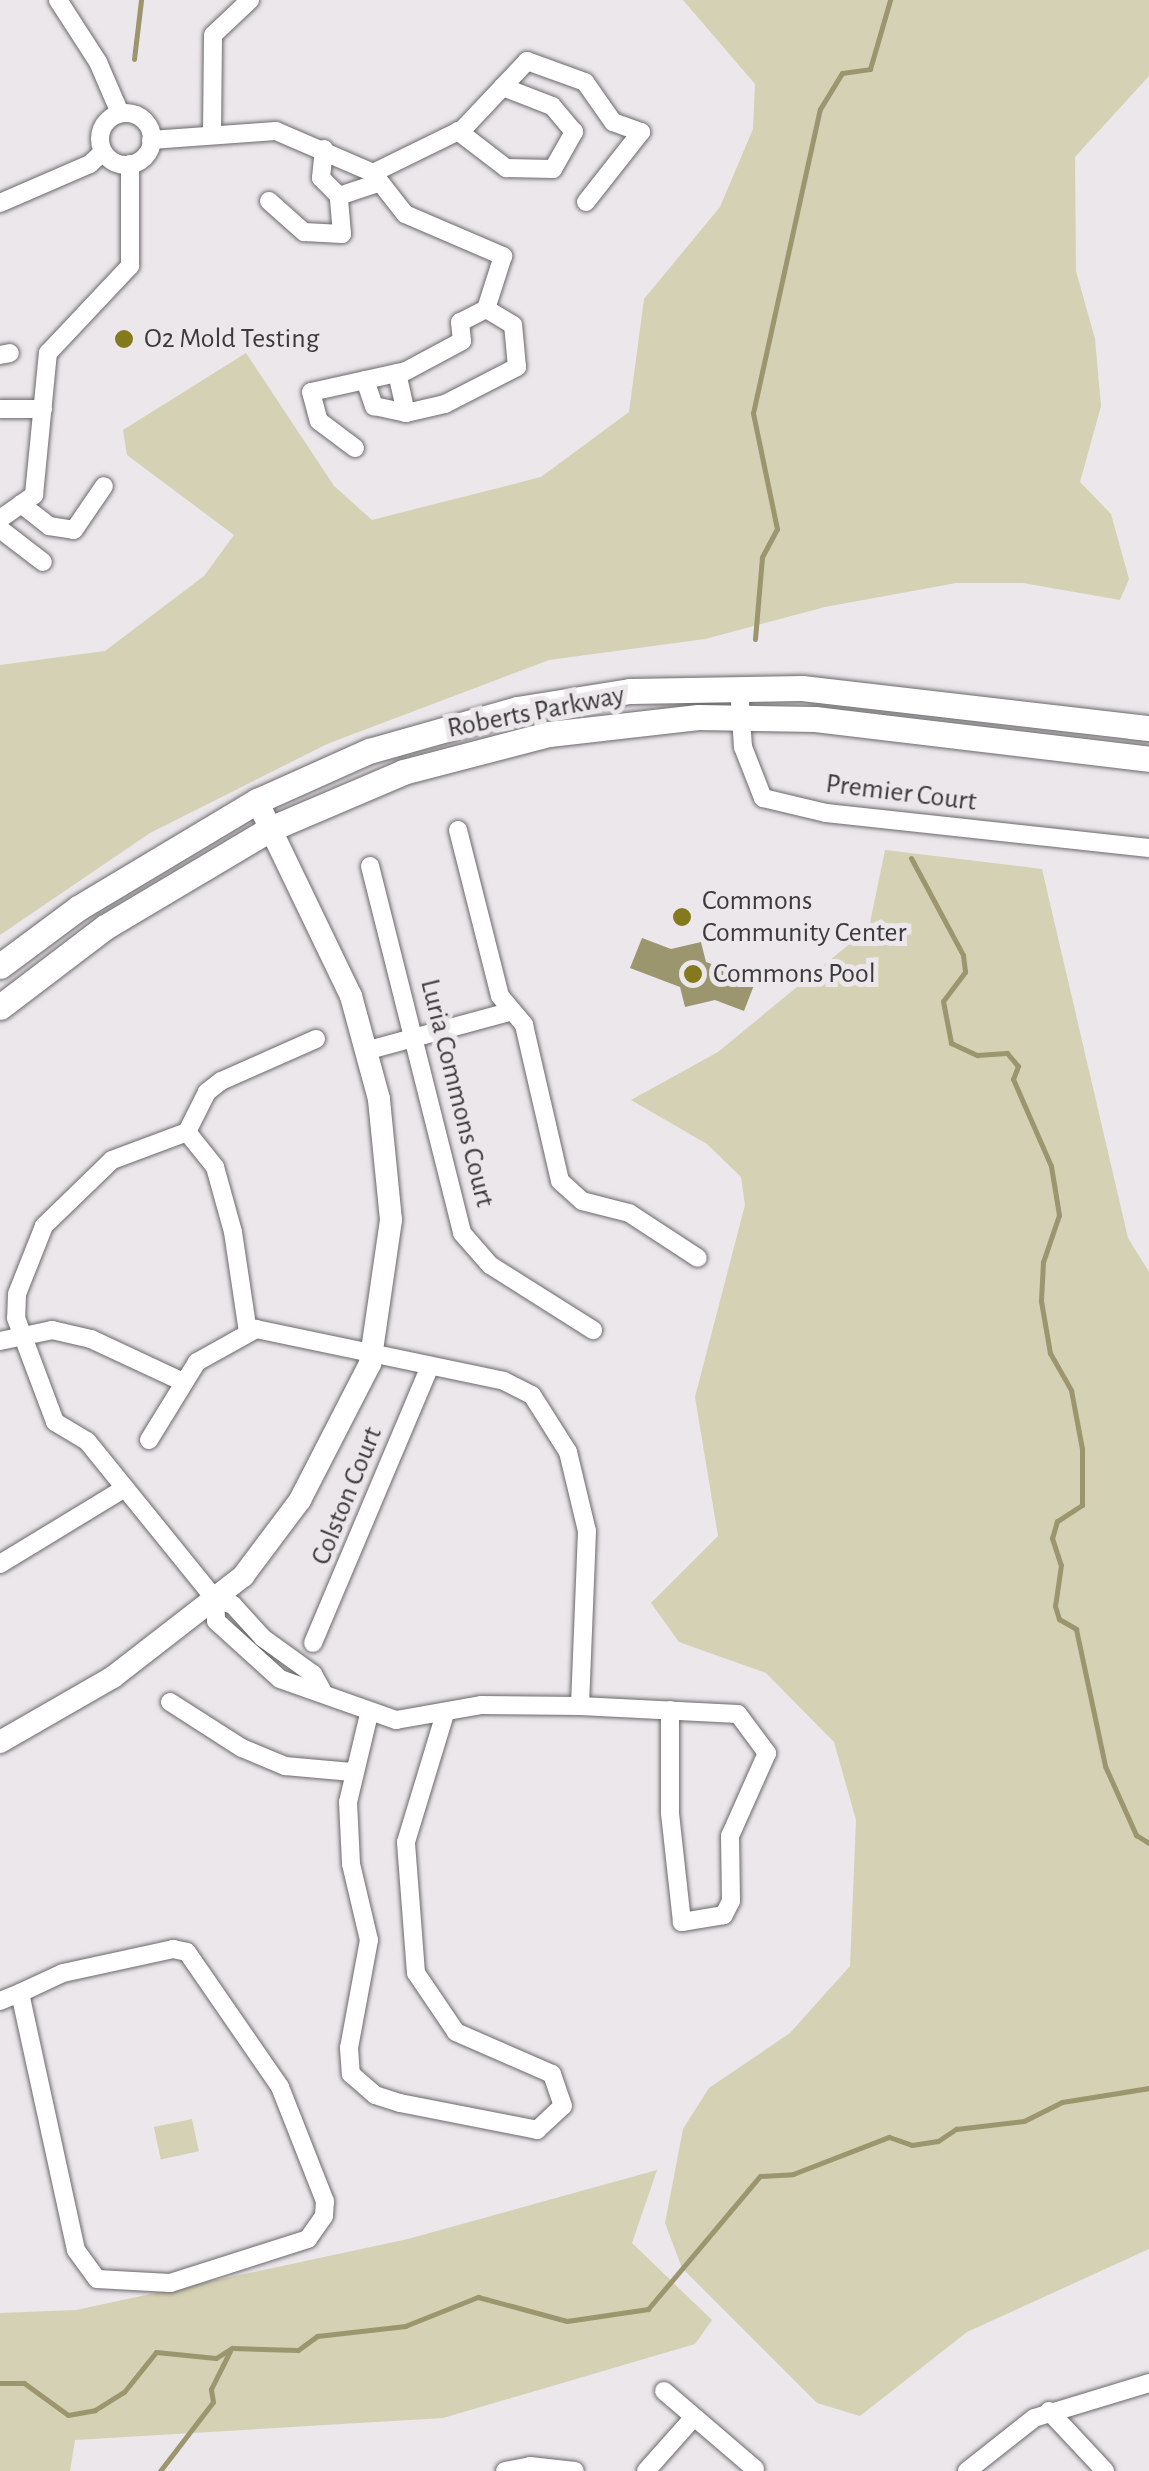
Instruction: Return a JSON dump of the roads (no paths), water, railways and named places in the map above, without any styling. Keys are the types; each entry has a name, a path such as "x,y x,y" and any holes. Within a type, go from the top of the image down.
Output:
{"main road":[{"name":"Roberts Parkway","path":"0,966 78,908 257,801 369,752 454,724 630,691 739,687 830,690 1149,728"},
{"name":"Roberts Parkway","path":"0,1007 105,927 272,828 462,754 608,724 739,718 815,719 1149,759"}],"street":[{"path":"58,0 98,62 120,113"},
{"path":"212,132 213,34 250,0"},
{"path":"339,196 458,132 527,61 585,82 613,122 641,132 586,202"},
{"path":"458,132 506,168 553,169 574,132 552,106 503,87"},
{"path":"120,113 140,117 152,140"},
{"path":"0,203 90,164 103,152 102,128 120,113"},
{"path":"152,140 212,132 276,130 324,149 375,178 405,214 502,256 486,309 460,322 462,341 396,372 312,392 319,420 355,448"},
{"path":"130,164 144,157 152,140"},
{"path":"269,202 304,232 342,234 339,196 321,178 324,149"},
{"path":"103,152 130,164"},
{"path":"0,520 34,495 48,353 130,266 130,164"},
{"path":"365,380 374,406 406,413 445,404 518,367 513,325 486,309"},
{"path":"396,372 406,413"},
{"path":"0,409 43,410"},
{"path":"21,504 49,526 74,530 104,486"},
{"path":"0,529 43,562"},
{"name":"Premier Court","path":"739,687 739,718 750,775 763,798 826,813 1149,848"},
{"path":"0,1742 114,1677 215,1600 269,1546 300,1500 373,1354 391,1220 369,1050 319,922 257,801"},
{"path":"458,830 509,1012 524,1025 560,1181 582,1201 628,1213 698,1258"},
{"name":"Luria Commons Court","path":"370,866 468,1243 490,1265 593,1330"},
{"path":"369,1050 509,1012"},
{"path":"316,1039 222,1081 207,1092 187,1132 112,1160 44,1226 17,1294 22,1335 55,1422 87,1441 215,1600 216,1621 246,1652 304,1692 323,1692 369,1714 412,1721 481,1705 580,1706 670,1710 738,1714 767,1753 736,1809 730,1836 731,1900 724,1914 682,1922 670,1813 670,1710"},
{"path":"187,1132 214,1166 233,1232 248,1332"},
{"path":"0,1341 52,1330 91,1338 181,1381"},
{"path":"149,1440 181,1381 197,1362 248,1332 278,1332 504,1382 532,1394 568,1452 587,1531 580,1706"},
{"name":"Colston Court","path":"313,1643 429,1368"},
{"path":"0,1564 125,1488"},
{"path":"170,1702 242,1748 286,1766 352,1772"},
{"path":"369,1714 352,1772 347,1836 369,1940 349,2048 351,2074 376,2095 400,2103 469,2112 526,2130 550,2124 563,2106 552,2074 456,2032 416,1973 406,1842 444,1714"},
{"path":"0,2002 20,1992 63,1973 187,1952 280,2087 325,2201 318,2228 289,2246 170,2283 97,2279 76,2250 20,1992"},
{"path":"967,2471 1022,2424 1050,2411 1149,2383"},
{"path":"664,2391 755,2470"},
{"path":"1050,2411 1105,2471"},
{"path":"646,2471 694,2416"},
{"path":"506,2471 530,2466 575,2471"}],"waterway":[{"path":"134,59 141,0"},
{"path":"755,639 762,557 777,529 753,413 820,109 842,73 870,69 890,0"},
{"path":"911,858 963,955 965,972 943,1001 951,1043 977,1055 1007,1053 1018,1066 1013,1079 1051,1166 1059,1215 1043,1262 1041,1301 1050,1353 1071,1390 1082,1449 1082,1505 1057,1521 1052,1538 1061,1565 1055,1606 1059,1619 1076,1629 1105,1766 1136,1835 1149,1843"},
{"path":"0,2383 24,2383 68,2415 95,2410 124,2392 156,2352 216,2358 232,2348 298,2350 317,2336 405,2326 478,2297 567,2321 648,2309 760,2176 793,2174 889,2137 912,2145 938,2141 956,2129 1024,2121 1062,2102 1149,2088"},
{"path":"160,2471 213,2402 211,2389 230,2351"}],"place":[{"name":"O2 Mold Testing","path":"124,339"},
{"name":"Commons Community Center","path":"682,917"},
{"name":"Commons Pool","path":"693,974"}]}
